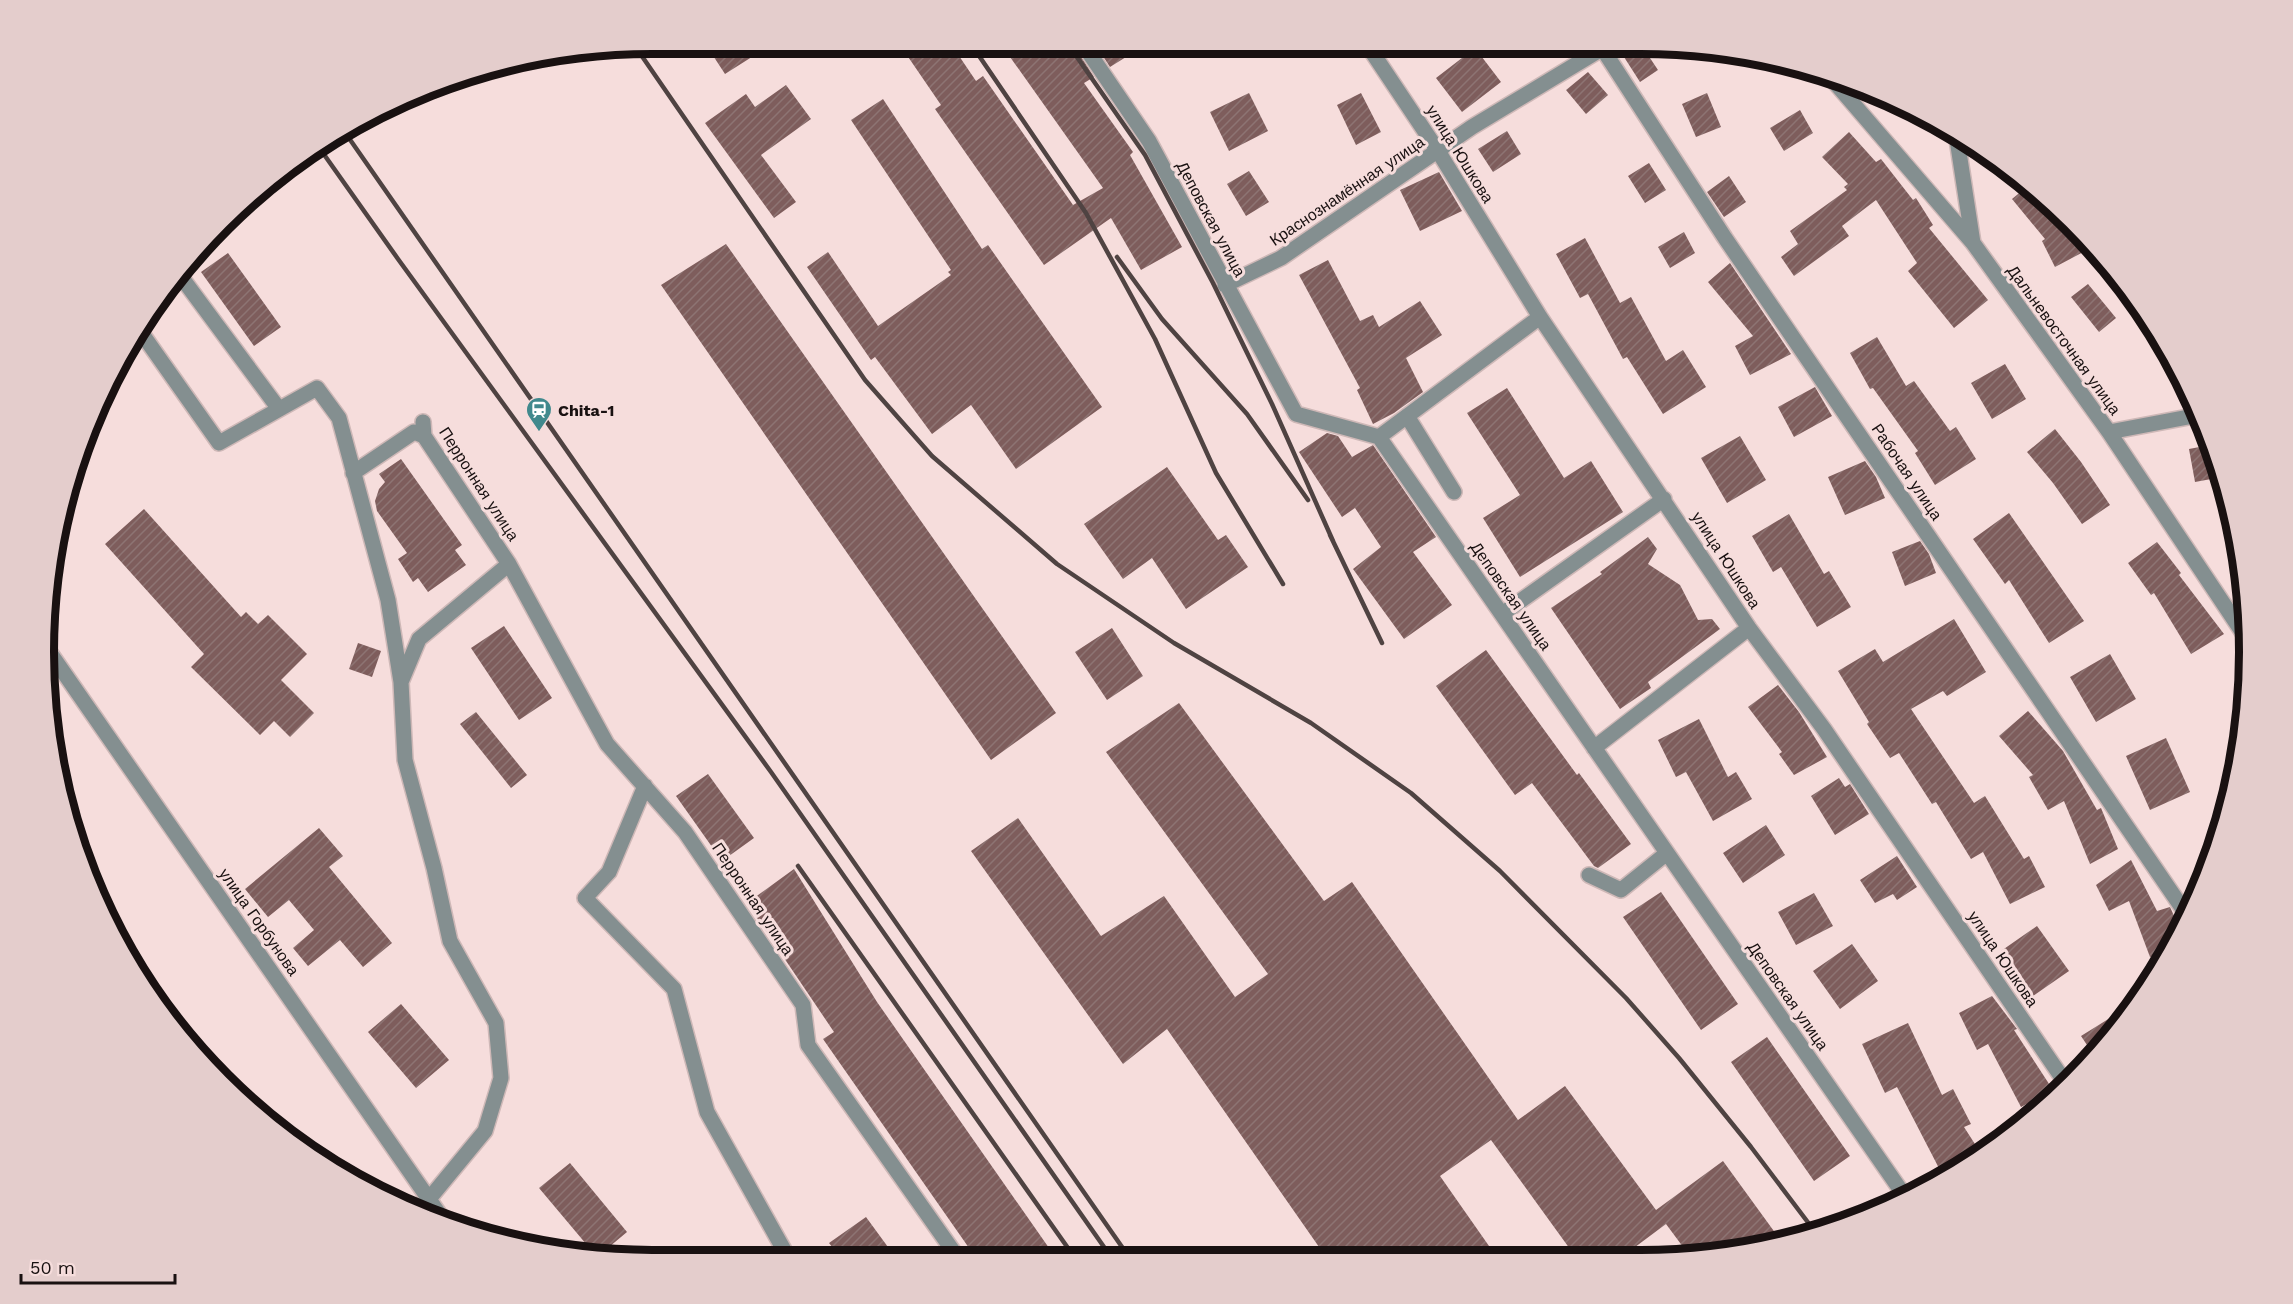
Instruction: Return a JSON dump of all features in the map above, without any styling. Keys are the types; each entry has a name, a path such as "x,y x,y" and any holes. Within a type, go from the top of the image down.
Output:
{"street":[{"name":"Деповская улица","path":"1090,54 1149,141 1296,414 1379,437 1901,1190"},
{"name":"улица Юшкова","path":"1373,54 1438,151 1540,316 1749,628 1824,729 2062,1077"},
{"name":"Краснознамённая улица","path":"1225,285 1281,258 1438,151 1592,54"},
{"name":"Рабочая улица","path":"1610,54 1725,238 2181,907"},
{"name":"Дальневосточная улица","path":"1840,89 1973,243 2109,432 2238,626"},
{"path":"1958,145 1973,243"},
{"path":"184,281 279,409"},
{"path":"1379,437 1540,316"},
{"path":"144,337 219,443 317,388 339,418 388,600 401,682"},
{"path":"1407,416 1454,492"},
{"path":"2109,432 2190,417"},
{"name":"Перронная улица","path":"353,473 414,432 424,429 509,564 608,744 685,832 803,1005 808,1045 952,1250"},
{"path":"1502,614 1664,499"},
{"name":"Перронная улица","path":"429,1199 485,1131 501,1078 496,1023 450,941 434,868 405,760 401,682 419,639 509,564"},
{"path":"1594,748 1749,628"},
{"name":"улица Горбунова","path":"54,659 436,1209"},
{"path":"645,786 609,872 585,898 674,989 707,1112 784,1250"},
{"path":"1589,875 1621,891 1667,853"}],"building":[{"path":"712,54 757,54 725,74"},
{"path":"906,54 958,54 976,81 983,76 1073,205 1103,188 1008,54 1079,54 1094,77 1084,83 1133,152 1130,155 1182,247 1141,270 1111,218 1044,265 935,109 941,105"},
{"path":"1102,54 1131,54 1110,67"},
{"path":"1467,54 1480,54 1501,82 1462,112 1436,78"},
{"path":"1629,54 1647,54 1658,70 1640,82 1624,57"},
{"path":"1588,72 1608,95 1586,114 1566,90"},
{"path":"786,85 811,119 761,155 796,202 774,218 705,123 746,94 755,107"},
{"path":"1249,93 1268,131 1229,151 1210,112"},
{"path":"1361,93 1381,132 1356,145 1337,105"},
{"path":"1707,93 1721,127 1696,137 1682,104"},
{"path":"883,99 982,249 988,245 1102,407 1016,469 971,405 932,434 875,357 871,360 807,267 828,252 878,326 951,275 948,272 951,270 851,120"},
{"path":"1800,110 1813,133 1784,151 1770,128"},
{"path":"1507,131 1521,154 1493,172 1478,149"},
{"path":"1849,132 1876,162 1881,159 1913,200 1916,198 1933,225 1929,228 1988,300 1954,328 1908,271 1917,263 1876,200 1842,226 1849,236 1794,276 1781,257 1798,244 1790,231 1847,190 1844,187 1848,184 1822,157"},
{"path":"1649,163 1666,190 1645,203 1628,176"},
{"path":"1249,171 1269,202 1246,216 1227,184"},
{"path":"1439,172 1462,211 1420,231 1400,190"},
{"path":"1729,176 1746,202 1724,217 1707,192"},
{"path":"2021,191 2064,229 2085,251 2055,267 2042,241 2045,239 2012,199"},
{"path":"1684,232 1695,253 1670,268 1658,247"},
{"path":"1585,238 1620,303 1631,297 1666,361 1683,350 1706,387 1663,414 1627,357 1623,359 1588,294 1580,298 1556,254"},
{"path":"726,244 1056,713 991,760 661,285"},
{"path":"228,253 281,327 254,346 201,272"},
{"path":"1328,260 1360,321 1373,315 1379,327 1420,301 1442,335 1406,358 1423,392 1394,413 1373,424 1357,390 1360,388 1299,275"},
{"path":"1730,263 1791,354 1750,375 1735,346 1753,336 1708,282"},
{"path":"2088,284 2116,318 2099,332 2071,297"},
{"path":"1877,337 1906,386 1914,381 1950,431 1956,427 1976,459 1935,485 1915,453 1918,451 1873,388 1870,389 1850,353"},
{"path":"2005,364 2026,399 1992,419 1971,383"},
{"path":"1815,387 1832,416 1794,437 1778,407"},
{"path":"1507,388 1564,478 1591,461 1623,512 1520,577 1483,518 1520,495 1467,413"},
{"path":"2055,429 2110,505 2082,524 2053,483 2027,452"},
{"path":"1327,433 1338,436 1352,457 1373,445 1436,537 1413,552 1452,605 1404,639 1353,569 1381,547 1355,508 1342,517 1299,452"},
{"path":"1740,436 1766,480 1727,503 1701,458"},
{"path":"2202,447 2213,479 2195,482 2189,449"},
{"path":"401,459 462,545 455,550 466,565 428,592 418,578 413,582 398,559 407,553 377,511 375,501 379,489 385,482 379,474"},
{"path":"1865,461 1876,477 1885,498 1845,515 1828,477"},
{"path":"1167,467 1218,540 1226,535 1248,567 1186,609 1152,558 1123,579 1084,524"},
{"path":"144,509 241,617 246,612 258,624 268,615 307,654 281,680 314,713 290,737 274,721 260,735 191,667 204,654 105,544"},
{"path":"2009,513 2084,621 2049,643 2009,580 2005,584 1973,539"},
{"path":"1789,514 1824,574 1829,571 1851,607 1817,627 1781,567 1773,572 1752,536"},
{"path":"1648,537 1657,549 1648,564 1680,585 1698,620 1712,619 1720,629 1648,682 1651,688 1620,709 1551,608 1602,574 1600,572"},
{"path":"1920,541 1929,554 1936,573 1905,586 1892,552"},
{"path":"2157,542 2224,634 2191,654 2154,593 2151,595 2128,563"},
{"path":"1954,619 1986,672 1947,696 1943,691 1911,709 1974,803 1985,796 2024,859 2029,856 2045,887 2010,904 1983,852 1971,859 1936,802 1932,804 1899,753 1890,758 1867,724 1869,722 1838,671 1875,649 1883,662"},
{"path":"504,626 552,698 519,720 471,648"},
{"path":"1112,628 1143,676 1107,700 1075,652"},
{"path":"358,643 381,651 372,677 349,669"},
{"path":"1486,650 1577,775 1579,773 1631,844 1598,868 1594,866 1532,783 1515,795 1436,686"},
{"path":"2110,654 2136,699 2096,722 2070,677"},
{"path":"1778,685 1799,712 1827,757 1794,775 1779,754 1782,752 1748,707"},
{"path":"1179,703 1324,901 1352,882 1518,1120 1565,1086 1656,1210 1723,1161 1776,1235 1684,1249 1666,1224 1631,1250 1571,1250 1491,1140 1440,1176 1492,1250 1321,1250 1167,1029 1123,1064 971,851 1018,818 1101,936 1164,896 1235,997 1268,974 1106,752"},
{"path":"2028,711 2063,751 2097,810 2101,808 2118,849 2090,864 2064,801 2048,810 2029,777 2033,775 1999,736"},
{"path":"476,712 527,775 511,788 460,724"},
{"path":"1699,719 1728,777 1736,772 1752,799 1713,821 1686,772 1676,777 1658,740"},
{"path":"2166,738 2190,792 2150,810 2126,756"},
{"path":"708,774 754,838 722,861 676,796"},
{"path":"1839,778 1845,787 1850,784 1869,814 1835,835 1811,796"},
{"path":"1766,825 1785,855 1743,883 1723,853"},
{"path":"319,828 343,856 329,867 392,943 363,967 340,940 308,966 293,948 314,930 289,900 268,917 245,889"},
{"path":"1897,856 1917,887 1897,900 1893,894 1875,903 1860,880"},
{"path":"2131,860 2157,911 2170,907 2175,919 2157,955 2150,957 2129,901 2109,911 2096,885"},
{"path":"794,869 877,1002 1050,1250 970,1250 823,1039 834,1032 747,903"},
{"path":"1661,892 1738,1004 1701,1030 1623,917"},
{"path":"1814,893 1833,926 1796,945 1778,912"},
{"path":"2037,926 2069,971 2033,996 2001,951"},
{"path":"1852,944 1878,981 1840,1009 1813,971"},
{"path":"1992,996 2017,1029 2014,1030 2051,1087 2041,1096 2021,1107 1988,1044 1977,1050 1959,1013"},
{"path":"401,1004 449,1060 416,1088 368,1032"},
{"path":"2117,1014 2089,1048 2081,1036"},
{"path":"1908,1023 1942,1095 1953,1089 1971,1124 1964,1127 1977,1146 1940,1170 1897,1087 1885,1093 1862,1044"},
{"path":"1767,1037 1850,1156 1814,1181 1731,1062"},
{"path":"570,1163 627,1232 607,1248 588,1246 539,1188"},
{"path":"866,1217 890,1250 835,1250 829,1243"}],"railway":[{"path":"641,54 865,380 932,456 1057,564 1174,643 1311,723 1411,793 1500,871 1626,998 1679,1058 1810,1225"},
{"path":"978,54 1086,213 1155,339 1216,473 1283,584"},
{"path":"1075,54 1145,155 1213,283 1272,404 1333,541"},
{"path":"348,137 1124,1250"},
{"path":"323,153 771,772 1106,1250"},
{"path":"1117,257 1162,319 1247,414 1308,500"},
{"path":"1330,535 1382,643"},
{"path":"798,866 1069,1250"}],"place":[{"name":"Chita-1","path":"539,433"}]}
